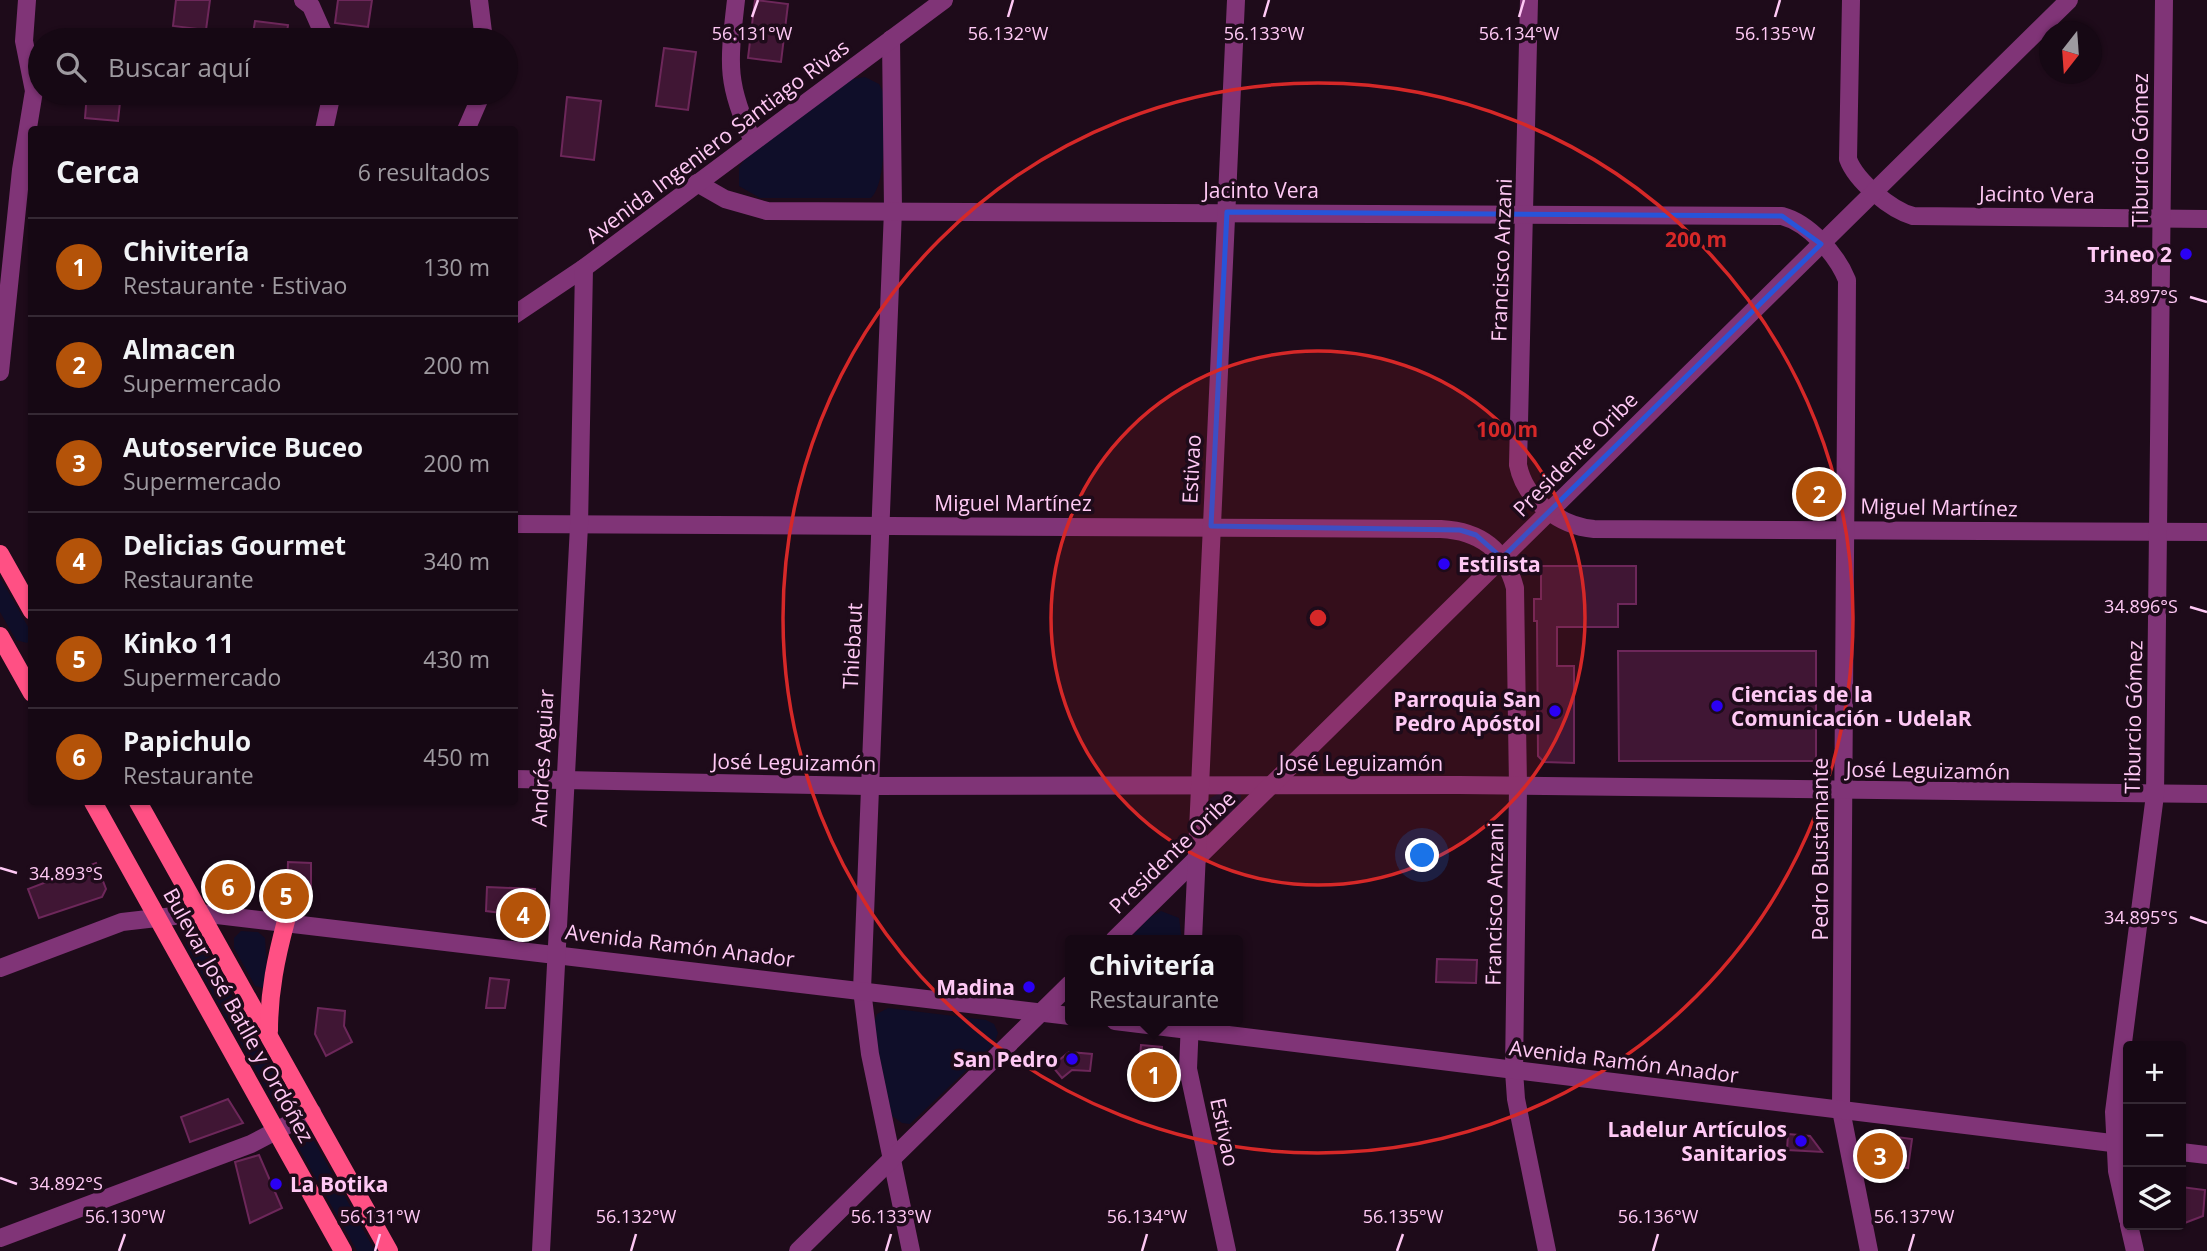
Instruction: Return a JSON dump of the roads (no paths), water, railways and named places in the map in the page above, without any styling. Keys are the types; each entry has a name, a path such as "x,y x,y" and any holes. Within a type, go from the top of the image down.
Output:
{"main road":[{"path":"0,554 28,604"},
{"path":"0,636 26,671"},
{"name":"Bulevar José Batlle y Ordóñez","path":"95,805 343,1251"},
{"name":"Bulevar José Batlle y Ordóñez","path":"140,805 389,1251"},
{"path":"269,1034 269,1000 286,921"}],"street":[{"path":"27,0 24,41 28,61"},
{"path":"303,0 311,6 321,28"},
{"path":"479,0 482,28"},
{"path":"736,0 729,75 740,113 753,141"},
{"name":"Avenida Ingeniero Santiago Rivas","path":"518,312 584,268 944,0"},
{"name":"Estivao","path":"1193,935 1236,0"},
{"name":"Francisco Anzani","path":"1529,0 1518,465 1531,494 1549,511"},
{"path":"1851,0 1848,159 1852,169 1874,190"},
{"name":"Presidente Oribe","path":"1119,935 2069,0"},
{"name":"Tiburcio Gómez","path":"2123,1167 2114,1112 2155,795 2164,0"},
{"name":"Thiebaut","path":"891,39 893,210 868,786 862,990 870,1054 911,1251"},
{"path":"28,126 32,105"},
{"path":"325,126 329,105"},
{"path":"468,126 477,105"},
{"path":"0,372 21,170 28,127"},
{"name":"Jacinto Vera","path":"697,183 725,199 753,209 1782,216 1798,222 1821,243"},
{"name":"Jacinto Vera","path":"1874,190 1903,213 1913,216 2207,219"},
{"name":"Pedro Bustamante","path":"1821,243 1842,268 1847,280 1841,1110 1869,1251"},
{"name":"Andrés Aguiar","path":"541,1251 563,780 579,526 584,268"},
{"name":"Miguel Martínez","path":"1549,511 1580,528 1594,529 2207,532"},
{"name":"Miguel Martínez","path":"518,524 1210,526 1460,530 1476,535 1502,558"},
{"name":"Francisco Anzani","path":"1502,558 1515,588 1518,787 1514,1071 1516,1099 1548,1251"},
{"name":"José Leguizamón","path":"518,779 868,786 1273,785 2207,794"},
{"name":"Avenida Ramón Anador","path":"0,968 121,922 200,913 286,921 1065,1016"},
{"path":"798,1251 1065,989"},
{"name":"Estivao","path":"1190,1026 1188,1069 1227,1251"},
{"name":"Avenida Ramón Anador","path":"1197,1026 1514,1071 2121,1144"},
{"path":"0,1238 251,1144 312,1112"},
{"path":"2186,1153 2207,1155"},
{"name":"Tiburcio Gómez","path":"2131,1230 2135,1251"}],"place":[{"name":"Trineo 2","path":"2186,254"},
{"name":"Almacen","path":"1819,494"},
{"name":"Estilista","path":"1444,564"},
{"name":"Ciencias de la Comunicación - UdelaR","path":"1717,706"},
{"name":"Parroquia San Pedro Apóstol","path":"1555,711"},
{"name":"Papichulo","path":"228,887"},
{"name":"Kinko 11","path":"286,896"},
{"name":"Delicias Gourmet","path":"523,915"},
{"name":"Madina","path":"1029,987"},
{"name":"San Pedro","path":"1072,1059"},
{"name":"Chivitería","path":"1154,1075"},
{"name":"Ladelur Artículos Sanitarios","path":"1801,1141"},
{"name":"Autoservice Buceo","path":"1880,1156"},
{"name":"La Botika","path":"276,1184"}]}
